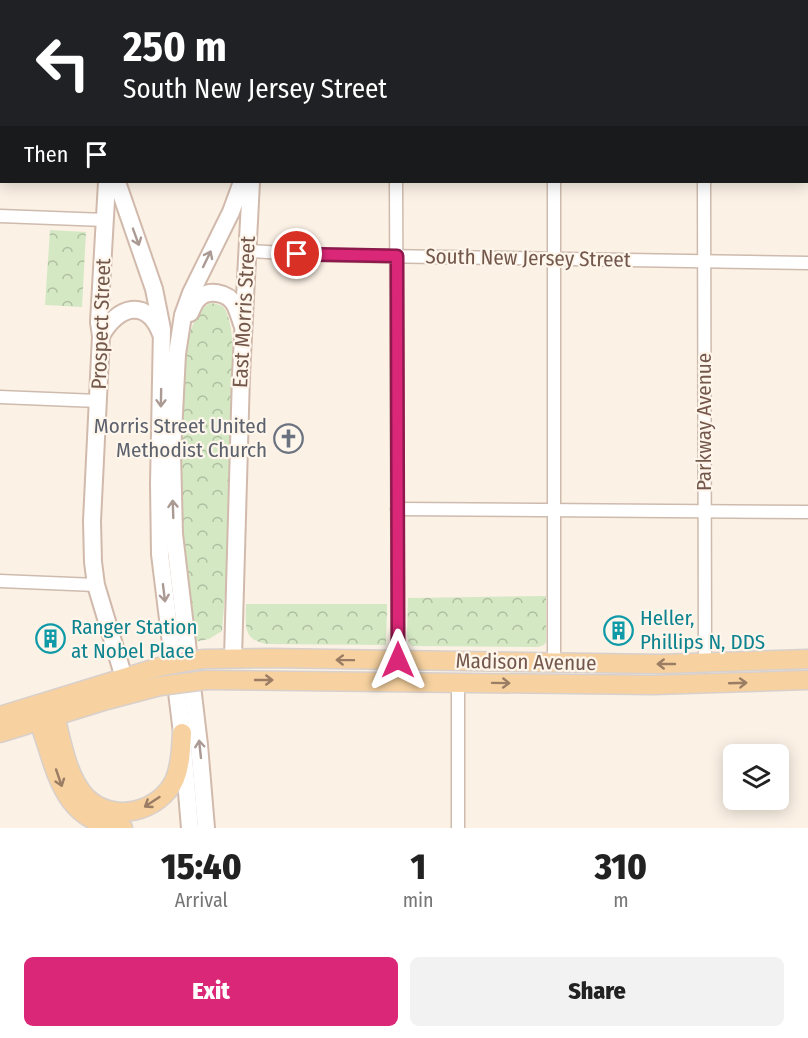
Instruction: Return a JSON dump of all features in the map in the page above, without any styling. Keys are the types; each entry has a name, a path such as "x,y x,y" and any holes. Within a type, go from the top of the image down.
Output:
{"main road":[{"name":"Prospect Street","path":"107,183 91,536 96,585 124,678"},
{"path":"117,183 157,299 162,340 160,554 182,733 190,828"},
{"name":"East Morris Street","path":"206,828 199,745 174,534 172,453 177,354 183,315 188,300 231,212 242,183"},
{"name":"East Morris Street","path":"233,658 239,418 251,183"},
{"path":"177,354 188,317 197,300 208,293 221,294 228,298 234,304 244,328"},
{"path":"101,336 113,318 121,313 135,310 151,317 162,340"},
{"name":"Madison Avenue","path":"0,716 159,667 203,659 705,663 808,658"},
{"name":"Madison Avenue","path":"0,733 120,696 160,686 206,680 654,685 808,680"},
{"path":"47,719 64,749 76,784 93,803 117,812 133,812 142,809 155,802 166,792 178,770 182,733"},
{"path":"47,719 60,784 72,805 93,821 110,827 123,828"}],"street":[{"path":"396,183 398,660"},
{"path":"554,183 554,663"},
{"name":"Parkway Avenue","path":"704,183 705,663"},
{"path":"0,216 105,220"},
{"name":"South New Jersey Street","path":"248,251 319,255 808,263"},
{"path":"0,397 98,401"},
{"path":"397,509 808,512"},
{"path":"0,581 96,585"},
{"path":"458,682 459,828"}],"green space":[{"path":"50,230 86,232 82,307 45,305"},
{"path":"211,303 220,305 226,311 232,339 233,423 227,572 222,631 209,639 194,642 182,517 180,405 185,357 194,321"},
{"path":"546,596 546,642 544,645 538,647 412,646 409,643 407,635 408,598"},
{"path":"246,604 387,604 386,645 266,644 258,642 249,635 247,630"}],"place":[{"name":"Morris Street United Methodist Church","path":"288,438"},
{"name":"Heller, Phillips N, DDS","path":"619,630"},
{"name":"Ranger Station at Nobel Place","path":"50,639"}],"route":[{"path":"297,254 397,256 398,660"}]}
